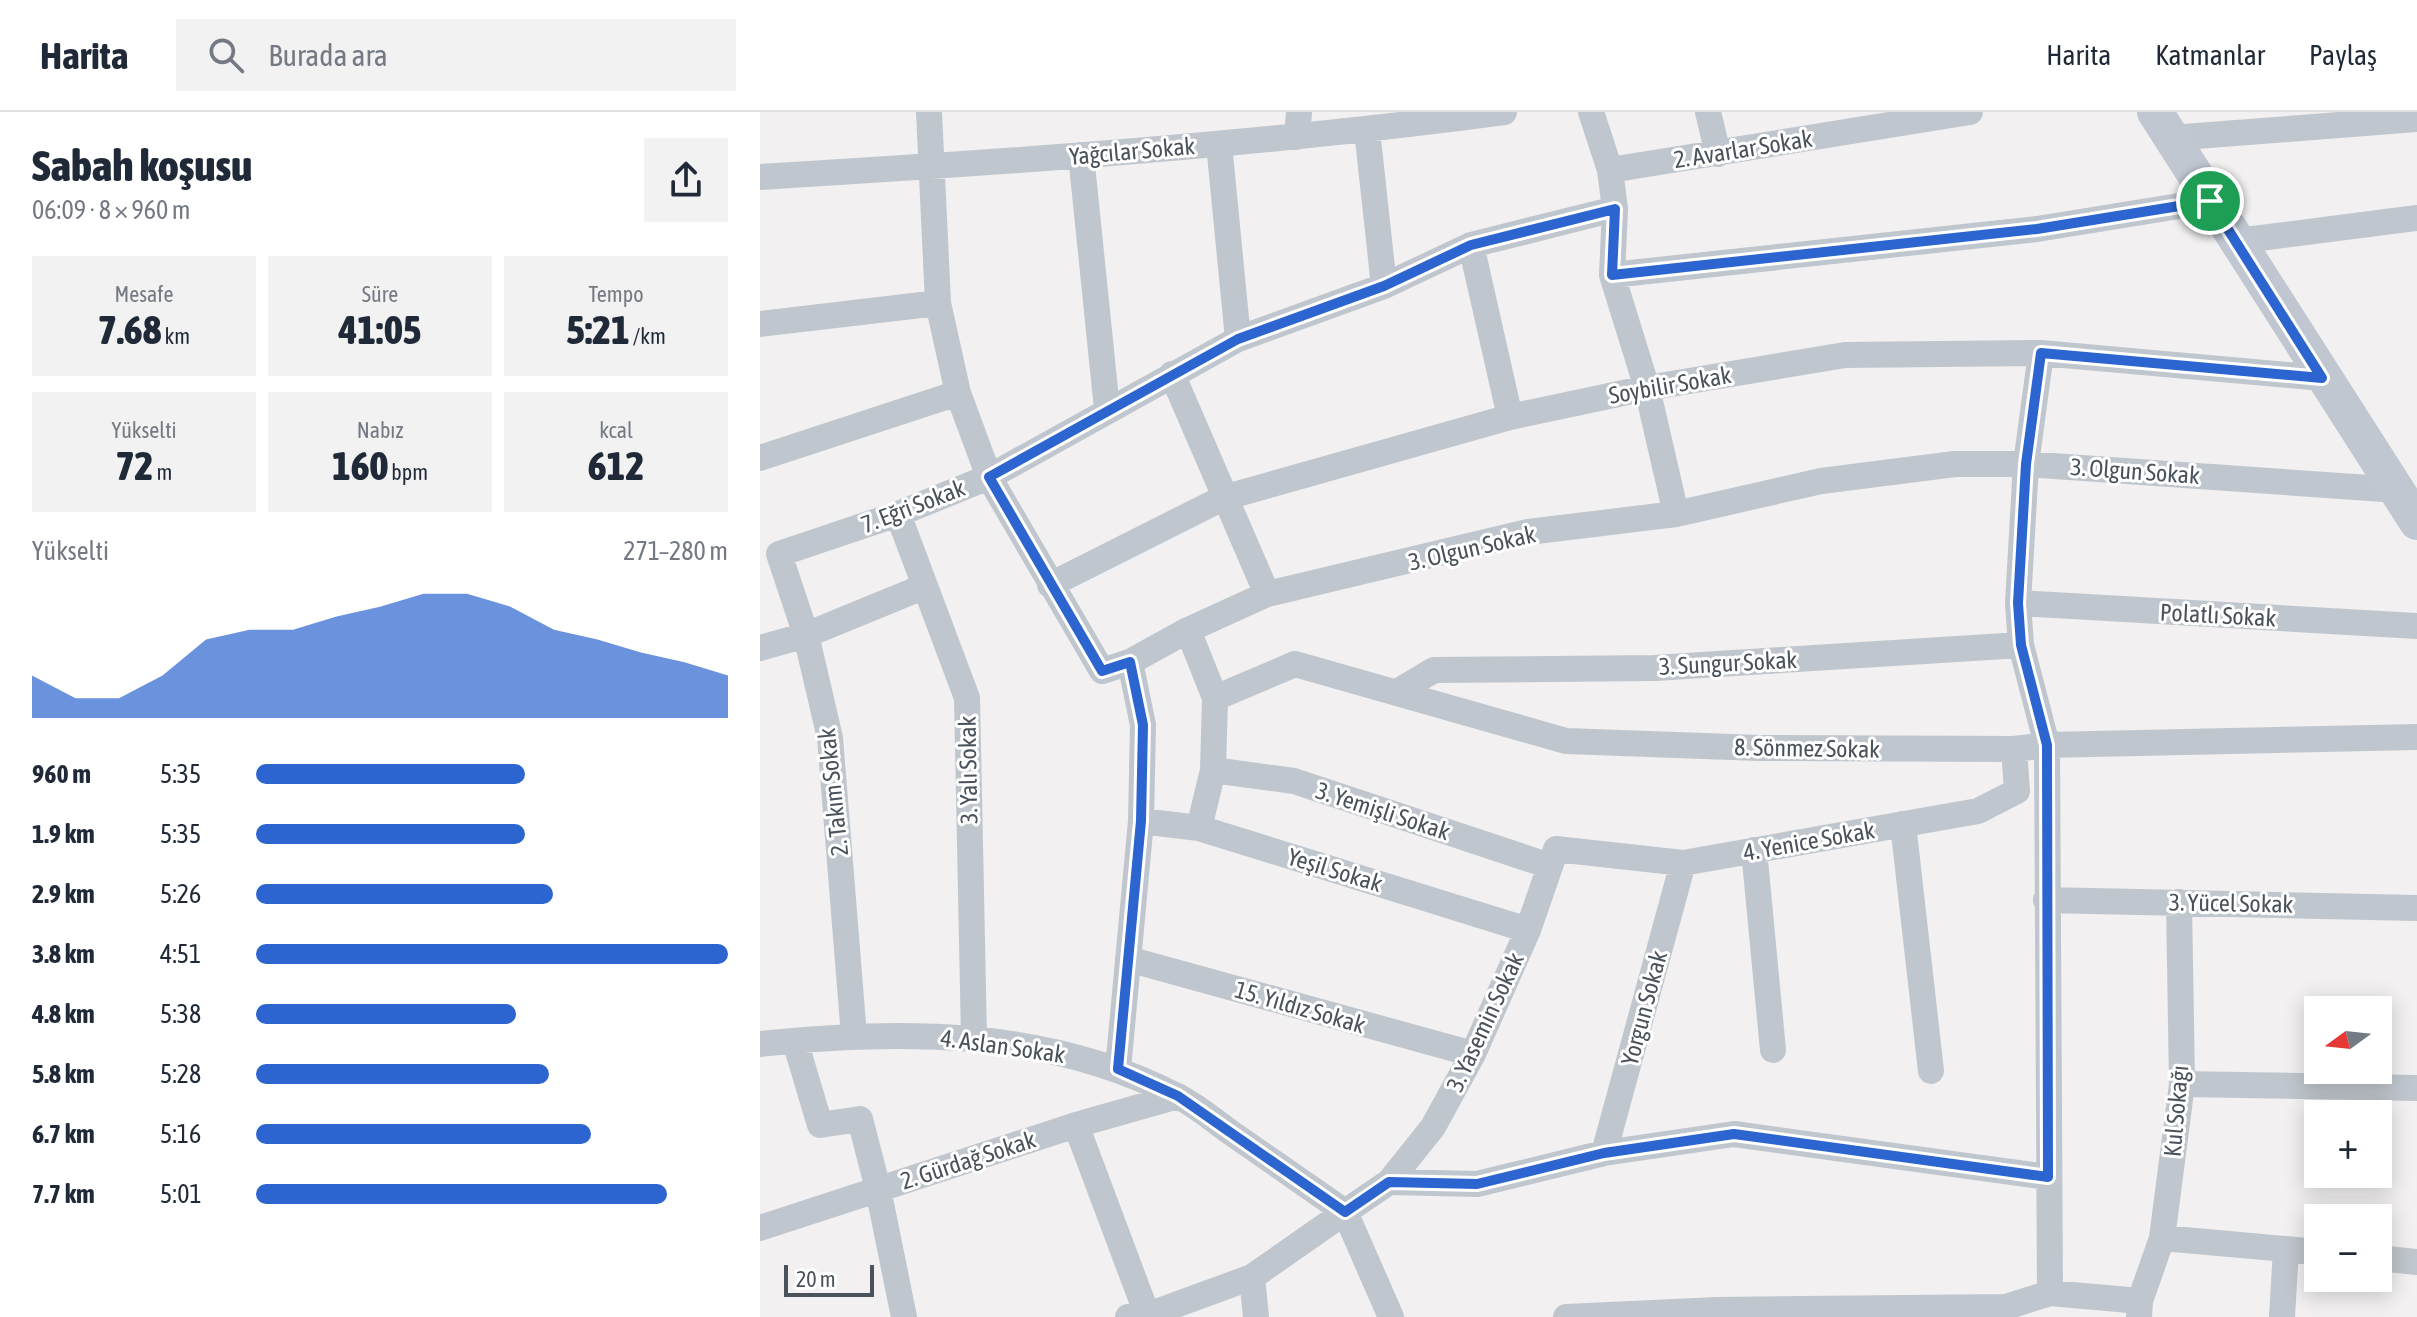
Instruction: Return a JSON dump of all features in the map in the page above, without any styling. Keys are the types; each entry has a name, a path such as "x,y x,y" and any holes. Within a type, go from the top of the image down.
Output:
{"main road":[{"path":"2163,125 2322,378 2417,522"}],"street":[{"name":"3. Olgun Sokak","path":"929,112 934,167 938,303 958,393 989,477 1102,671 1130,662 1188,630 1267,594 1528,532 1676,514 1821,481 1955,464 2026,464 2398,490"},
{"name":"Yağcılar Sokak","path":"760,177 934,167 1219,144 1298,124 1367,130 1504,112"},
{"path":"1591,112 1610,170 1615,209 1612,275 1647,388 1676,514"},
{"path":"1708,112 1718,154"},
{"name":"2. Avarlar Sokak","path":"1610,170 1970,112"},
{"path":"2163,125 2417,119"},
{"path":"1367,130 1384,286"},
{"path":"1219,144 1238,339"},
{"path":"1081,155 1107,409"},
{"path":"1612,275 2037,229 2210,201"},
{"name":"7. Eğri Sokak","path":"779,554 898,514 989,477 1238,339 1384,286 1471,245 1615,209"},
{"path":"2237,241 2417,218"},
{"path":"1471,245 1510,417"},
{"path":"760,324 938,303"},
{"path":"2041,353 2026,464 2018,603 2021,645 2047,745 2050,1293"},
{"name":"Soybilir Sokak","path":"1050,585 1223,498 1510,417 1647,388 1845,355 2041,353 2322,378"},
{"path":"1172,374 1267,594"},
{"path":"760,458 958,393"},
{"name":"3. Yalı Sokak","path":"898,514 967,698 974,1038"},
{"name":"2. Takım Sokak","path":"779,554 806,635 830,738 854,1036"},
{"path":"760,648 806,635 923,587"},
{"name":"Polatlı Sokak","path":"2018,603 2417,626"},
{"path":"1188,630 1215,698 1213,770 1199,828"},
{"name":"3. Sungur Sokak","path":"1397,692 1434,670 1655,668 2021,645"},
{"path":"1118,1069 1141,821 1143,725 1130,662"},
{"name":"8. Sönmez Sokak","path":"1215,698 1295,664 1397,692 1437,707 1566,741 1759,748 2014,749 2047,745 2417,737"},
{"name":"4. Yenice Sokak","path":"1553,858 1683,863 1978,811 2017,791 2014,749"},
{"name":"3. Yemişli Sokak","path":"1213,770 1294,781 1553,858"},
{"name":"Yeşil Sokak","path":"1141,821 1199,828 1528,930"},
{"path":"1903,824 1931,1071"},
{"path":"1754,850 1773,1050"},
{"name":"3. Yasemin Sokak","path":"1389,1182 1433,1127 1473,1054 1528,930 1553,858"},
{"name":"Yorgun Sokak","path":"1604,1153 1683,863"},
{"name":"3. Yücel Sokak","path":"2046,900 2417,908"},
{"name":"Kul Sokağı","path":"2139,1309 2162,1238 2182,1084 2179,902"},
{"name":"15. Yıldız Sokak","path":"1128,959 1473,1054"},
{"name":"4. Aslan Sokak","path":"760,1044 854,1036 974,1038 1052,1049 1118,1069 1178,1096 1345,1212"},
{"path":"795,1041 820,1125 860,1119 904,1317"},
{"path":"2182,1084 2417,1088"},
{"name":"2. Gürdağ Sokak","path":"760,1228 1076,1125 1178,1096"},
{"path":"1076,1125 1141,1316 1252,1277 1389,1182 1477,1184 1604,1153 1734,1134 2048,1177"},
{"path":"1345,1212 1391,1317"},
{"path":"2162,1238 2304,1251"},
{"path":"2282,1317 2286,1249"},
{"path":"2392,1259 2417,1262"},
{"path":"1252,1277 1256,1317"},
{"path":"1574,1316 2005,1312 2050,1293 2139,1309"}],"route":[{"path":"2210,201 2322,378 2041,353 2026,464 2018,603 2021,645 2047,745 2048,1177 1734,1134 1604,1153 1477,1184 1389,1182 1345,1212 1178,1096 1118,1069 1141,821 1143,725 1130,662 1102,671 989,477 1238,339 1384,286 1471,245 1615,209 1612,275 2037,229 2210,201"}]}
